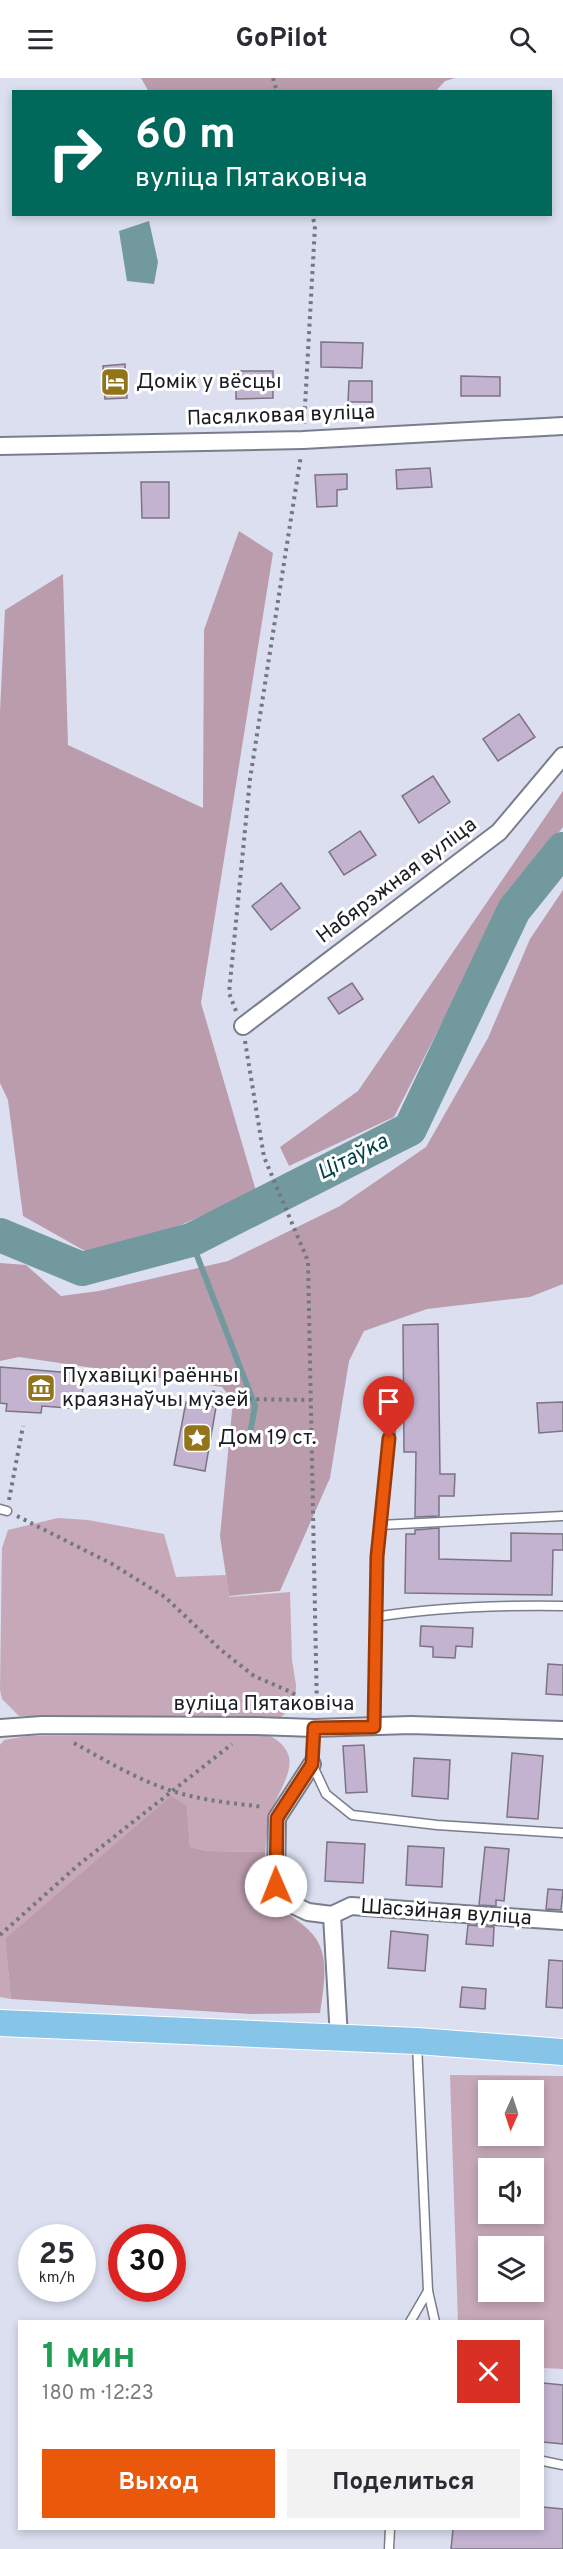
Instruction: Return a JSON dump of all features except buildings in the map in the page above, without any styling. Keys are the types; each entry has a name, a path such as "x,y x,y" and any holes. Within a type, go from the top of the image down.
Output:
{"main road":[{"path":"0,2023 417,2041 563,2052"}],"street":[{"name":"Пасялковая вуліца","path":"0,446 303,440 563,426"},
{"name":"Набярэжная вуліца","path":"243,1026 499,832 563,756"},
{"name":"вуліца Пятаковіча","path":"0,1728 42,1725 314,1728 411,1725 563,1730"},
{"path":"312,1764 277,1818 276,1886 287,1902 308,1912 332,1915 339,2038"},
{"name":"Шасэйная вуліца","path":"332,1915 351,1906 563,1921"}],"lane":[{"path":"374,1727 375,1617 380,1525 392,1416"},
{"path":"380,1525 563,1516"},
{"path":"375,1617 424,1609 500,1605 563,1606"},
{"path":"314,1728 312,1764 326,1794 352,1815 479,1829 563,1833"},
{"path":"417,2041 428,2290 435,2320"},
{"path":"411,2320 428,2290"},
{"path":"544,2461 563,2465"},
{"path":"389,2549 390,2530"}],"path":[{"path":"312,216 315,226 303,440 250,779 229,993 243,1026 264,1157 308,1261 317,1711"},
{"path":"212,1392 248,1399 311,1400"},
{"path":"23,1426 4,1510 112,1564 165,1597 221,1650 254,1676 291,1692 317,1711 333,1727"},
{"path":"0,1935 77,1866 257,1726"},
{"path":"71,1742 132,1775 172,1790 194,1797 282,1810"}],"shaded area":[{"path":"141,78 455,78 445,81 437,90 148,90"},
{"path":"149,221 158,262 154,284 127,281 119,231"},
{"path":"239,531 273,553 201,1003 256,1191 172,1229 85,1251 23,1216 8,1100 0,1083 0,711 5,610 63,574 68,745 203,808 204,630"},
{"path":"563,791 563,827 501,906 394,1117 289,1166 280,1147 358,1091"},
{"path":"563,890 563,1284 530,1297 427,1309 364,1331 349,1361 330,1478 280,1591 229,1596 220,1536 233,1401 222,1387 19,1357 0,1361 0,1263 26,1265 61,1296 99,1291 228,1261 340,1206 426,1147 488,1038 530,939"},
{"path":"58,1518 88,1520 164,1534 176,1577 226,1575 229,1597 290,1592 292,1660 296,1685 295,1705 281,1717 19,1716 2,1699 0,1690 2,1548 8,1530"},
{"path":"267,1734 280,1743 290,1761 270,1819 265,1852 208,1851 190,1847 187,1806 5,1939 11,1999 0,1997 0,1745 4,1740 27,1736"},
{"path":"171,1796 187,1806 190,1847 208,1851 265,1852 269,1903 303,1925 320,1946 324,1959 324,1973 320,2013 250,2014 11,1999 5,1939"},
{"path":"450,2075 563,2076 563,2369 544,2368 544,2320 458,2320"}],"waterway":[{"name":"Цітаўка","path":"0,1235 82,1269 191,1240 410,1129 514,910 563,849"},
{"path":"191,1240 255,1406 249,1439"}],"place":[{"name":"Домік у вёсцы","path":"115,382"},
{"name":"Пухавіцкі раённы краязнаўчы музей","path":"41,1388"},
{"name":"Дом 19 ст.","path":"197,1438"}],"route":[{"path":"276,1886 277,1818 312,1764 314,1728 374,1727 377,1557 389,1438"}]}
